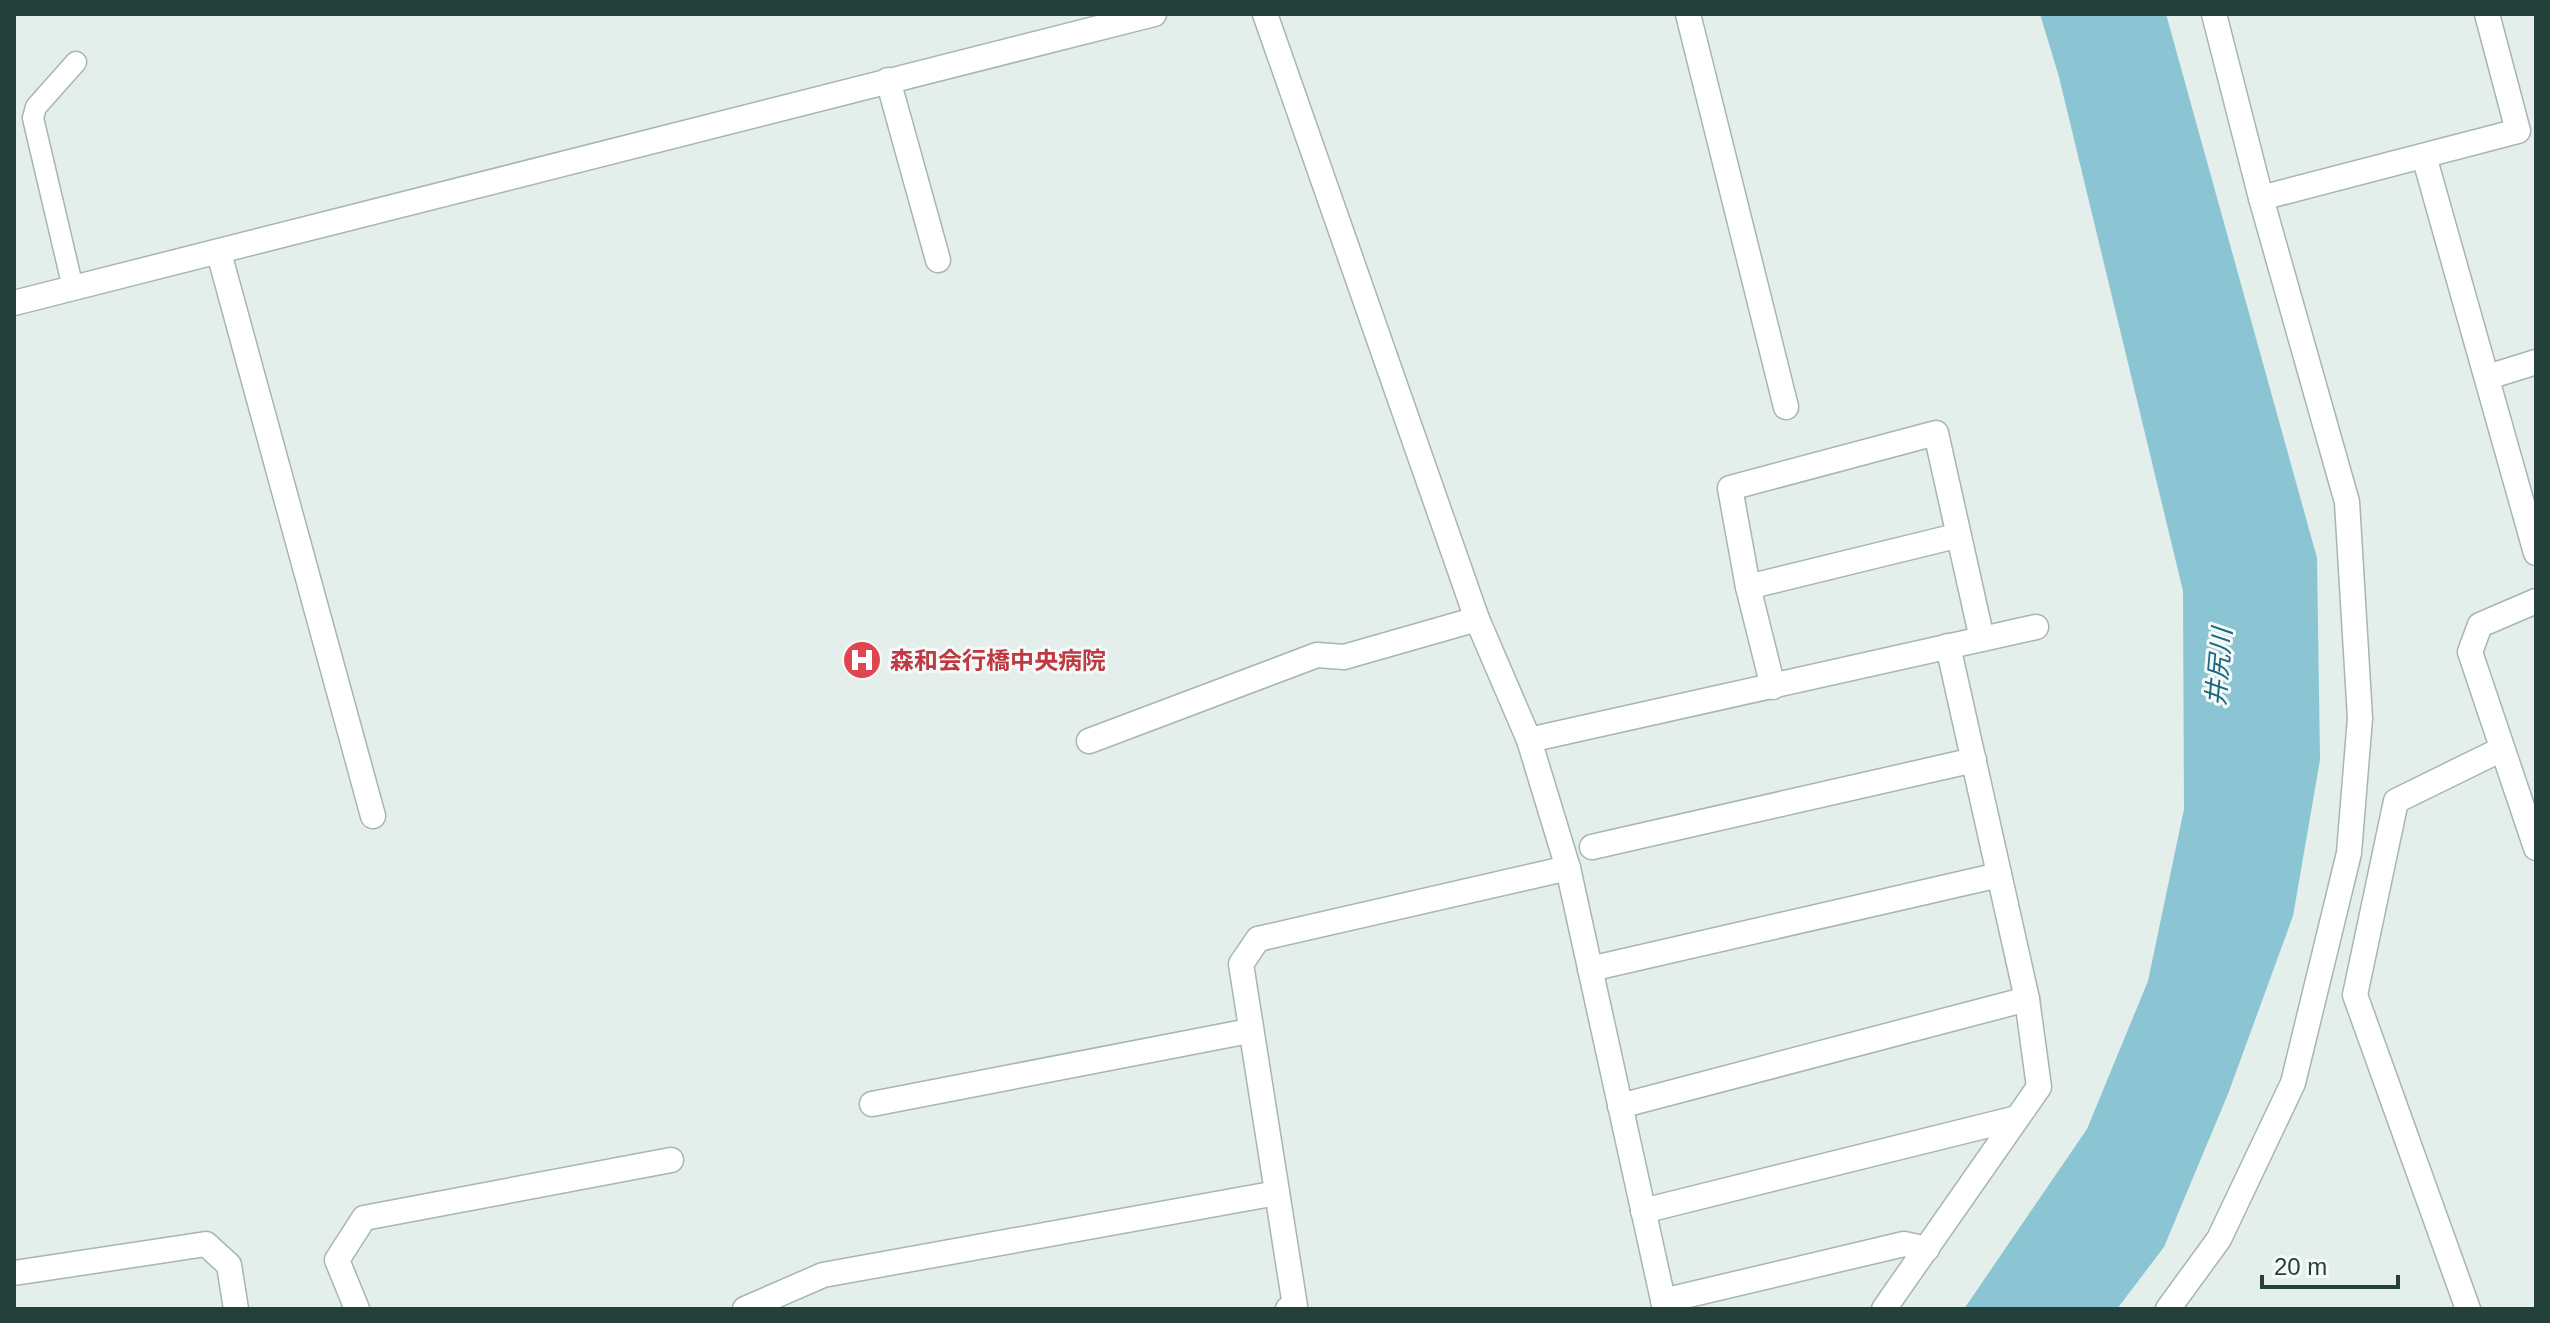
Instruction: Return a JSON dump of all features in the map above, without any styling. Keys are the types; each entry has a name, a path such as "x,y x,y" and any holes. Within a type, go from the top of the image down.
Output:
{"street":[{"path":"14,303 1154,14"},
{"path":"1265,14 1477,619 1529,740 1568,868 1664,1305 1904,1244 1927,1249"},
{"path":"1688,14 1786,407"},
{"path":"2168,1309 2219,1239 2293,1083 2349,853 2360,718 2347,502 2261,198 2214,14"},
{"path":"2261,198 2518,131 2487,14"},
{"path":"888,80 938,260"},
{"path":"2424,156 2536,553"},
{"path":"219,253 373,816"},
{"path":"2488,377 2536,362"},
{"path":"1773,687 1748,587 1730,488 1936,433 1956,536 1982,639"},
{"path":"1748,587 1956,536"},
{"path":"2536,601 2480,625 2470,652 2500,750 2536,848"},
{"path":"1089,741 1317,655 1344,657 1477,619"},
{"path":"1529,740 2036,627"},
{"path":"1884,1309 2039,1087 2027,999 1948,646"},
{"path":"2468,1309 2355,995 2396,801 2500,750"},
{"path":"1592,847 1974,760"},
{"path":"1288,1309 1295,1306 1249,1031 1241,964 1258,939 1568,868"},
{"path":"1590,969 1999,875"},
{"path":"1620,1106 2027,999"},
{"path":"872,1104 1249,1031"},
{"path":"1643,1211 2017,1118"},
{"path":"357,1309 337,1260 364,1218 671,1160"},
{"path":"745,1309 823,1275 1277,1193"},
{"path":"14,1273 206,1244 229,1265 236,1309"}],"lane":[{"path":"73,288 33,118 36,107 76,62"}],"water":[{"name":"井尻川","path":"2040,14 2166,14 2317,558 2320,760 2293,916 2228,1094 2164,1247 2117,1309 1964,1309 2087,1129 2148,981 2184,809 2183,591 2059,77"}],"place":[{"name":"森和会行橋中央病院","path":"862,660"}]}
